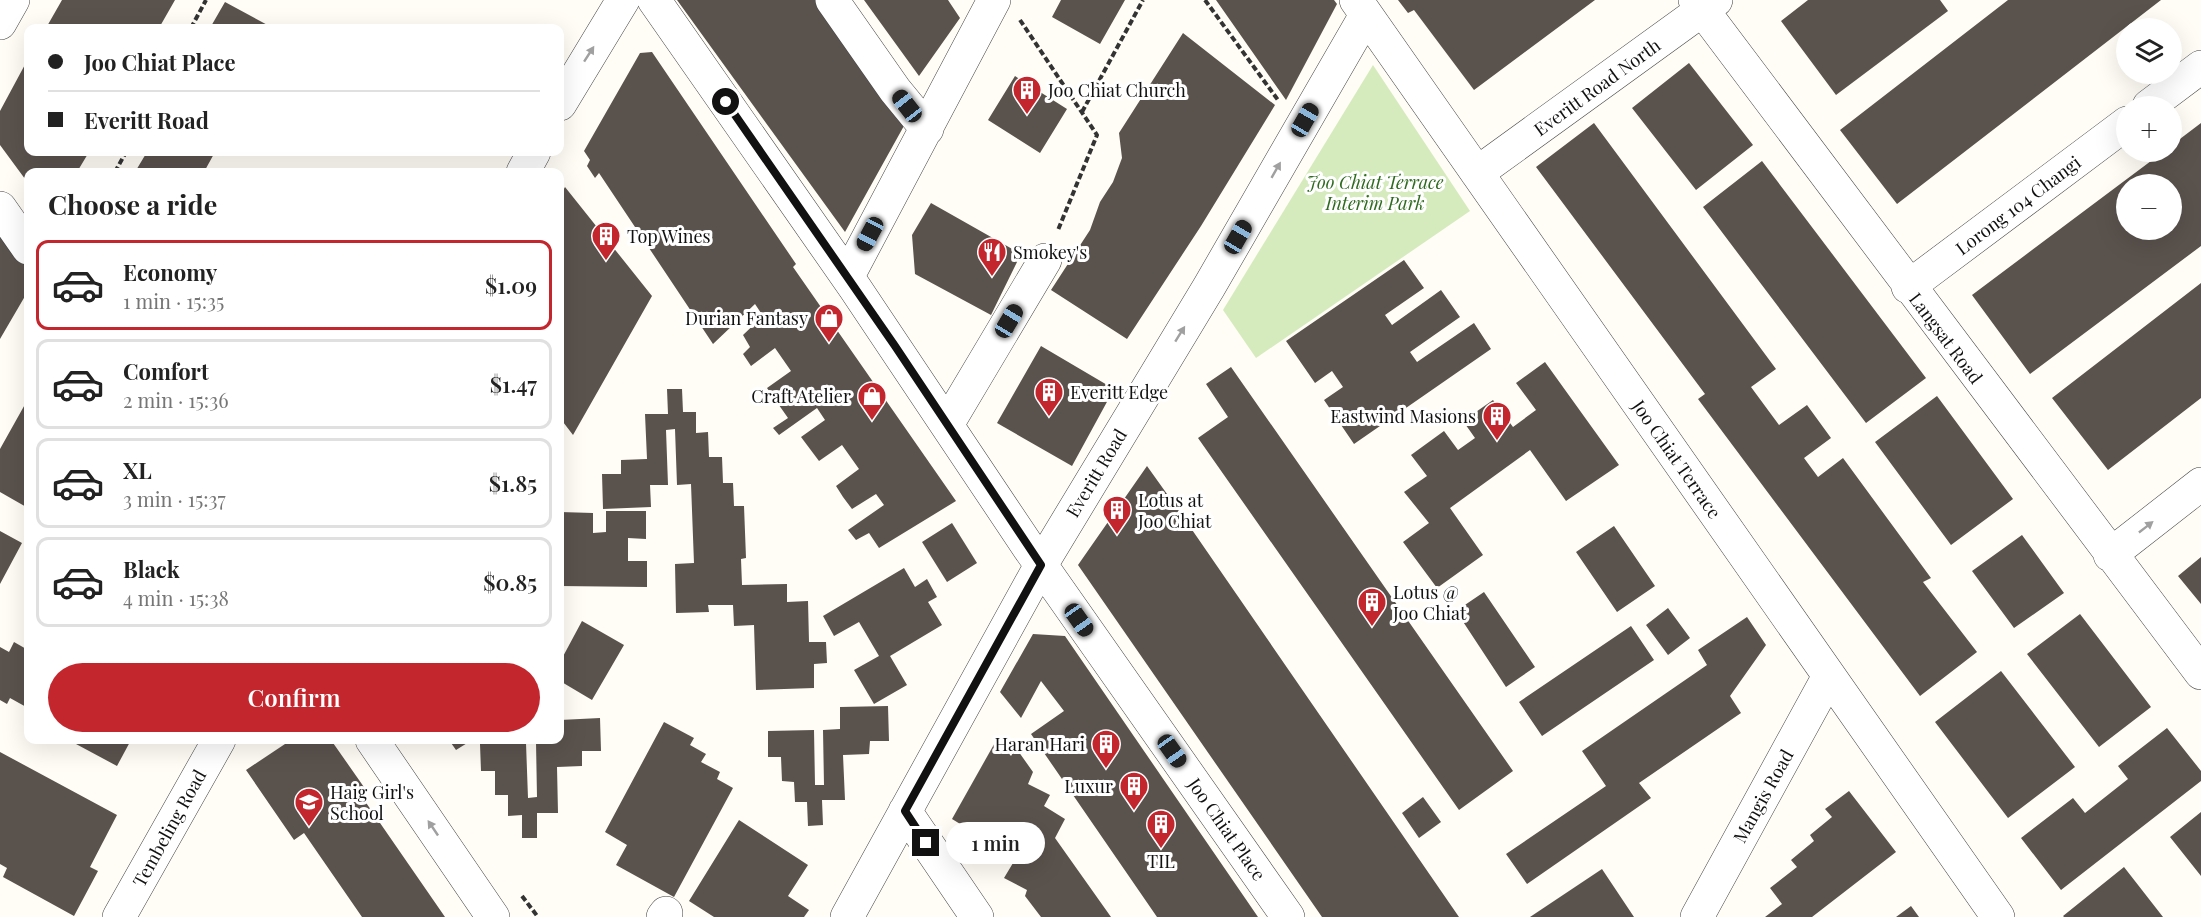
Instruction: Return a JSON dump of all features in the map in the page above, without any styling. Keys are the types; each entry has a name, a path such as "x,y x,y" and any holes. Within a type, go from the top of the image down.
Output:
{"street":[{"path":"0,23 13,0"},
{"path":"564,97 623,0"},
{"name":"Joo Chiat Place","path":"654,0 848,276 1041,565 1288,917"},
{"path":"832,0 895,90 927,129"},
{"name":"Everitt Road North","path":"1477,173 1705,3"},
{"name":"Langsat Road","path":"1705,3 1908,286 2201,673"},
{"path":"848,276 927,129 1002,5"},
{"name":"Joo Chiat Terrace","path":"1361,8 1998,917"},
{"name":"Everitt Road","path":"847,917 1041,565 1209,287 1361,8"},
{"path":"2162,96 2201,67"},
{"name":"Lorong 104 Changi","path":"1908,286 2116,131"},
{"path":"0,208 24,242"},
{"path":"948,423 1045,260"},
{"path":"2110,555 2201,484"},
{"name":"Mangis Road","path":"1697,917 1829,676"},
{"name":"Tembeling Road","path":"119,917 217,744"},
{"path":"375,744 494,917"},
{"path":"905,811 977,917"}],"path":[{"path":"193,24 206,0"},
{"path":"1082,112 1143,0"},
{"path":"1205,0 1284,108"},
{"path":"1002,5 1097,135 1045,260"}],"green space":[{"name":"Joo Chiat Terrace Interim Park","path":"1373,65 1470,211 1256,358 1223,310"}],"building":[{"path":"62,0 175,0 161,24 48,24"},
{"path":"677,0 817,0 905,124 845,232"},
{"path":"864,0 948,0 960,18 919,76"},
{"path":"1061,0 1125,0 1100,44 1052,17"},
{"path":"1216,0 1334,0 1337,4 1286,100"},
{"path":"1398,0 1595,0 1474,90 1414,10 1408,13"},
{"path":"1808,0 1940,0 1948,11 1836,95 1781,21"},
{"path":"2008,0 2161,0 2138,18 2116,18 2116,35 1897,204 1840,130"},
{"path":"225,2 266,24 212,24"},
{"path":"1183,33 1275,105 1201,226 1127,339 1051,290 1090,230 1100,202 1113,182 1122,158 1119,133"},
{"path":"652,52 796,264 793,267 956,501 879,548 869,533 856,540 848,530 884,505 876,494 852,509 836,486 859,469 842,445 819,461 801,437 825,420 817,408 779,435 773,428 788,418 767,388 791,371 775,348 751,366 743,354 750,347 743,335 763,316 755,304 713,344 599,173 595,178 587,166 590,160 584,151 640,53"},
{"path":"1689,63 1753,145 1696,190 1632,108"},
{"path":"24,66 24,156 87,156 79,168 24,168 24,178 0,145 0,111"},
{"name":"Joo Chiat Church","path":"1015,76 1067,109 1040,153 988,120"},
{"path":"1594,123 1776,369 1751,387 1779,425 1807,405 1831,438 1804,458 1818,477 1843,458 1931,578 1923,582 1977,652 1920,696 1698,399 1705,394 1536,167"},
{"path":"2201,123 2201,246 2030,374 1972,295 2116,187 2116,240 2182,240 2182,174 2134,174 2150,162 2182,162 2182,137"},
{"path":"145,156 213,156 206,168 137,168"},
{"path":"1762,161 1926,378 1866,423 1703,207"},
{"path":"565,187 652,296 573,435 564,423"},
{"path":"931,203 1021,254 991,315 915,274 912,235"},
{"path":"0,232 8,237 24,261 24,298 0,339"},
{"path":"1404,260 1424,288 1385,315 1392,325 1441,290 1460,317 1410,352 1417,362 1474,323 1491,349 1354,444 1324,400 1343,387 1332,371 1315,383 1286,341"},
{"path":"2201,283 2201,398 2108,470 2052,398"},
{"name":"Everitt Edge","path":"1041,346 1114,389 1072,466 997,423"},
{"path":"1545,362 1619,465 1566,501 1530,450 1450,508 1483,555 1437,588 1403,542 1429,523 1404,492 1427,476 1411,455 1444,431 1458,450 1475,438 1463,421 1493,400 1513,427 1536,410 1516,383"},
{"path":"1231,367 1513,771 1459,810 1198,438 1228,417 1206,384"},
{"path":"667,389 682,389 683,412 696,412 696,433 708,432 709,457 722,457 723,483 733,483 734,506 744,506 746,558 741,559 742,585 787,584 787,602 808,601 809,642 826,642 827,663 814,664 814,688 756,690 754,625 734,626 733,605 708,605 709,612 676,613 675,564 694,563 691,484 677,485 675,429 666,430 668,485 650,485 651,507 603,509 602,474 621,474 621,460 647,459 645,414 668,414"},
{"path":"1937,396 2013,499 1951,545 1875,442"},
{"path":"24,406 24,506 0,492 0,449"},
{"path":"1147,466 1459,917 1322,917 1078,565"},
{"path":"606,511 646,511 646,539 628,538 628,561 647,561 647,587 564,586 564,512 593,513 593,533 606,532"},
{"path":"952,523 977,563 947,582 922,542"},
{"path":"1614,526 1655,586 1617,612 1576,552"},
{"path":"0,531 22,543 0,584"},
{"path":"2022,535 2064,593 2014,628 1972,571"},
{"path":"2201,557 2201,604 2178,576"},
{"path":"904,568 915,587 927,579 937,597 928,602 942,625 890,656 907,685 874,704 854,670 879,656 859,622 834,636 823,616"},
{"path":"1484,592 1535,667 1506,687 1456,611"},
{"path":"1668,608 1690,638 1668,655 1646,625"},
{"path":"2080,614 2151,707 2099,747 2027,654"},
{"path":"1747,617 1766,645 1730,696 1741,713 1639,783 1651,798 1527,884 1506,854 1606,786 1582,751 1707,665 1698,650"},
{"path":"582,621 624,645 592,700 564,683 564,655"},
{"path":"1631,626 1654,660 1542,736 1519,702"},
{"path":"1033,634 1065,636 1258,917 1157,917 1031,734 1064,711 1041,681 1021,718 1000,692"},
{"path":"14,642 24,648 24,706 10,698 7,704 0,700 0,647 9,652"},
{"path":"2001,671 2075,767 2008,818 1935,722"},
{"path":"888,706 889,741 870,741 869,754 843,755 845,800 822,800 823,825 808,826 807,802 795,802 794,782 782,781 781,757 768,757 768,731 814,730 815,785 824,785 823,730 840,729 840,707"},
{"path":"600,718 601,751 582,751 582,766 557,767 558,813 537,813 537,838 522,838 522,815 508,816 508,795 495,795 495,771 481,771 480,744 526,744 528,798 537,797 536,744 564,744 564,720"},
{"path":"664,722 694,738 690,745 706,754 701,762 720,772 717,779 733,788 674,897 616,865 627,845 605,832"},
{"path":"2167,728 2201,771 2201,781 2061,890 2021,838 2073,798 2085,813 2128,779 2118,766"},
{"path":"997,739 1011,756 1016,748 1033,772 1028,784 1050,795 1044,806 1065,819 1055,838 1111,917 1041,917 1025,896 1027,890 1004,878 1016,858 952,819"},
{"path":"76,744 129,744 117,766"},
{"name":"Haig Girl's School","path":"285,744 334,744 366,790 360,794 445,917 362,917 304,833 294,840 246,770"},
{"path":"452,744 466,744 456,750"},
{"path":"0,752 117,815 90,867 98,871 74,916 3,877 7,868 0,864"},
{"path":"1849,791 1896,852 1812,917 1765,917 1782,904 1770,888 1797,867 1791,860 1814,841 1810,835 1832,817 1825,809"},
{"path":"1423,797 1441,822 1419,838 1402,813"},
{"path":"2201,812 2201,876 2170,837"},
{"path":"739,820 808,865 788,896 809,910 804,917 714,917 689,901"},
{"path":"2124,867 2163,917 2063,916"},
{"path":"1602,869 1634,917 1530,917"},
{"path":"1911,906 1919,917 1896,917"}],"place":[{"name":"Joo Chiat Church","path":"1027,116"},
{"name":"Top Wines","path":"606,262"},
{"name":"Smokey's","path":"992,278"},
{"name":"Durian Fantasy","path":"829,344"},
{"name":"Everitt Edge","path":"1049,418"},
{"name":"Craft Atelier","path":"872,422"},
{"name":"Eastwind Masions","path":"1497,442"},
{"name":"Lotus at Joo Chiat","path":"1117,536"},
{"name":"Lotus @ Joo Chiat","path":"1372,628"},
{"name":"Haran Hari","path":"1106,770"},
{"name":"Luxur","path":"1134,812"},
{"name":"Haig Girl's School","path":"309,828"},
{"name":"TIL","path":"1161,850"}],"route":[{"path":"726,102 848,276 1041,565 905,811 926,843"}]}
